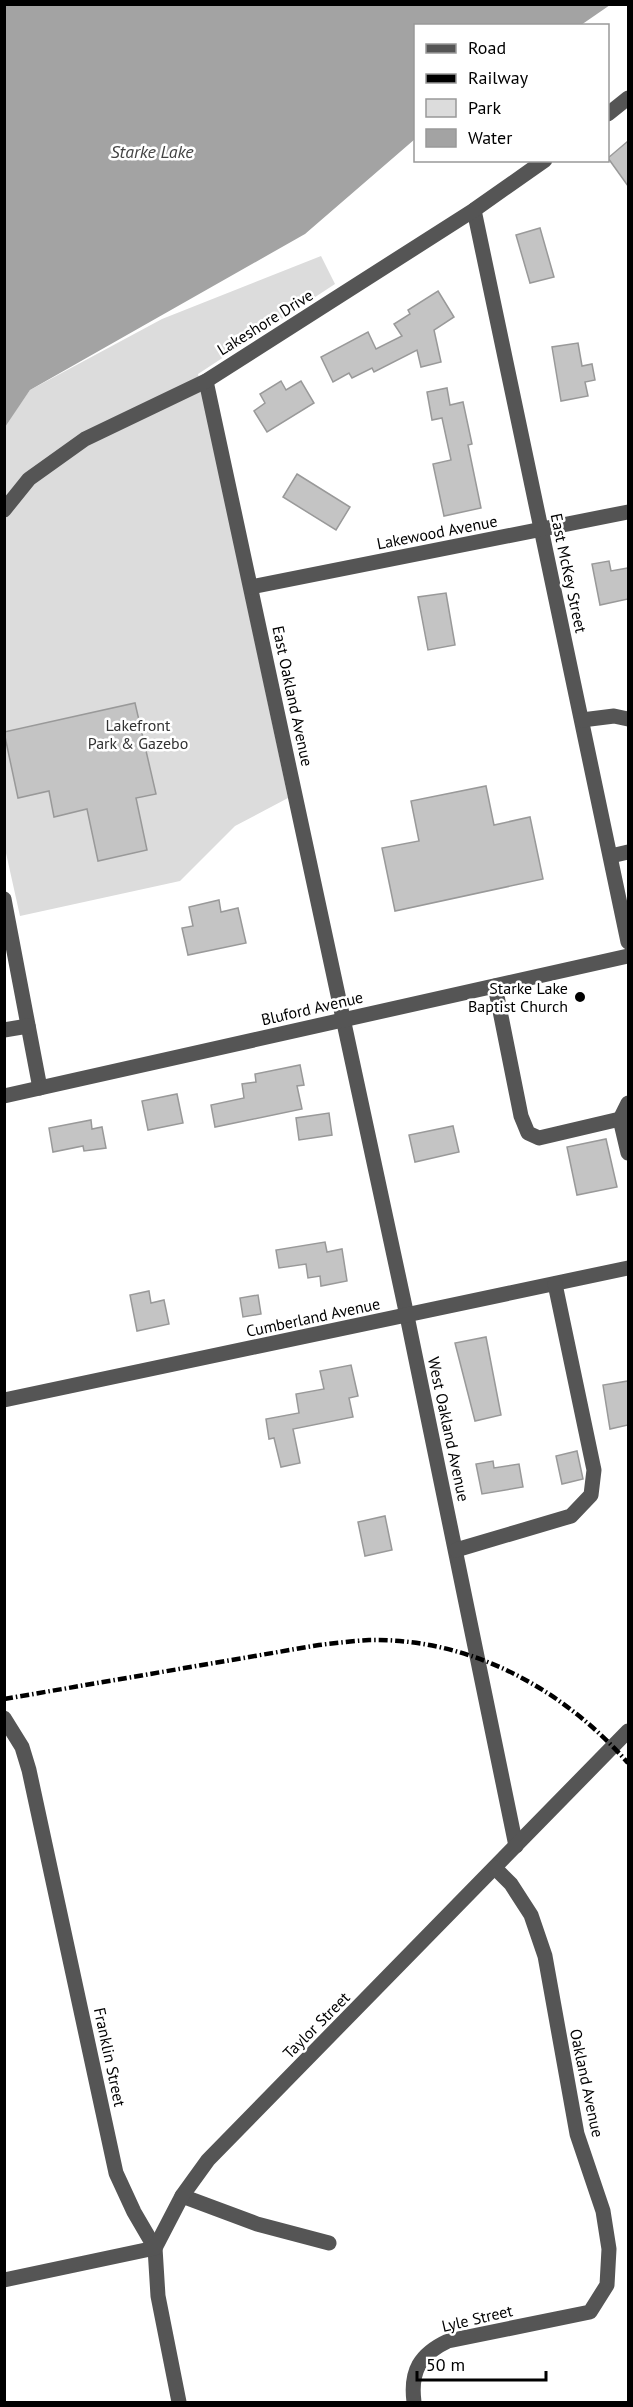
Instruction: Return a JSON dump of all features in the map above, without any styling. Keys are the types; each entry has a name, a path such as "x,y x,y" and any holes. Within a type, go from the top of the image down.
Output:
{"street":[{"path":"609,113 628,98"},
{"name":"Lakeshore Drive","path":"4,510 29,479 86,439 206,381 474,210 542,162"},
{"name":"East McKey Street","path":"474,210 628,942"},
{"name":"East Oakland Avenue","path":"206,381 343,1020"},
{"name":"Lakewood Avenue","path":"251,587 628,512"},
{"path":"582,720 614,716 628,719"},
{"path":"610,856 628,852"},
{"path":"5,900 9,952 28,1026 40,1088"},
{"name":"Bluford Avenue","path":"4,1096 628,956"},
{"path":"495,986 521,1116 528,1133 538,1138 620,1119"},
{"name":"West Oakland Avenue","path":"343,1020 456,1550 516,1846"},
{"path":"4,1030 28,1026"},
{"path":"628,1103 620,1119 628,1153"},
{"name":"Cumberland Avenue","path":"4,1400 628,1268"},
{"path":"456,1550 571,1516 591,1495 594,1470 555,1284"},
{"name":"Franklin Street","path":"4,1718 14,1730 22,1746 29,1770 116,2173 134,2212 155,2248 158,2296 179,2403"},
{"name":"Taylor Street","path":"155,2248 182,2196 208,2160 628,1731"},
{"name":"Oakland Avenue","path":"495,1868 511,1884 531,1915 545,1956 577,2134 603,2211 609,2248 607,2285 590,2312"},
{"path":"182,2196 257,2224 329,2243"},
{"path":"4,2280 155,2248"},
{"name":"Lyle Street","path":"414,2403 412,2388 419,2362 432,2349 448,2341 590,2312"}],"green space":[{"name":"Lakefront Park & Gazebo","path":"321,256 335,284 198,374 288,798 235,826 180,881 20,916 4,844 4,427 30,390 162,319"}],"water":[{"name":"Starke Lake","path":"5,4 610,4 582,24 414,24 414,140 305,234 30,390 5,427"}],"building":[{"path":"628,141 628,186 609,159"},
{"path":"540,228 554,277 530,283 516,235"},
{"path":"438,291 454,317 434,330 441,362 421,367 417,350 374,372 372,368 352,378 349,373 333,382 321,357 368,332 376,349 402,336 394,324 410,314 408,310"},
{"path":"578,343 582,366 592,364 595,380 585,382 588,396 561,401 552,347"},
{"path":"281,381 286,390 301,381 314,403 267,432 254,411 265,403 260,394"},
{"path":"447,388 450,405 463,402 472,444 468,445 481,508 444,516 433,464 451,460 442,418 432,420 427,392"},
{"path":"297,474 350,507 336,530 283,497"},
{"path":"609,561 611,571 628,568 628,599 600,605 592,564"},
{"path":"446,593 455,645 428,650 418,597"},
{"path":"135,703 156,794 136,798 147,850 98,861 87,809 54,817 49,791 18,798 4,732"},
{"path":"486,786 494,825 530,817 543,879 395,911 382,848 419,841 411,801"},
{"path":"219,900 221,912 238,908 246,943 188,955 182,928 193,926 189,907"},
{"path":"300,1065 304,1085 297,1086 302,1109 215,1127 211,1105 244,1098 242,1084 256,1082 255,1074"},
{"path":"177,1094 183,1123 148,1130 142,1101"},
{"path":"329,1113 332,1135 299,1140 296,1118"},
{"path":"91,1120 92,1129 102,1127 106,1148 84,1151 83,1146 53,1152 49,1128"},
{"path":"453,1126 459,1152 415,1162 409,1135"},
{"path":"606,1139 617,1187 577,1195 567,1147"},
{"path":"325,1242 327,1252 342,1249 347,1281 321,1286 320,1276 308,1278 306,1264 279,1268 276,1250"},
{"path":"149,1291 151,1303 164,1300 169,1324 137,1331 130,1295"},
{"path":"258,1295 261,1314 243,1317 240,1298"},
{"path":"486,1337 501,1415 475,1421 455,1343"},
{"path":"351,1365 358,1396 349,1398 353,1417 293,1429 300,1463 281,1467 274,1438 269,1439 266,1419 299,1413 296,1394 324,1389 320,1371"},
{"path":"628,1381 628,1425 610,1429 603,1385"},
{"path":"577,1451 583,1479 562,1484 556,1456"},
{"path":"493,1461 494,1468 519,1464 523,1487 482,1494 476,1464"},
{"path":"385,1516 392,1550 365,1556 358,1522"}],"railway":[{"path":"4,1699 319,1645 369,1640 407,1642 443,1648 479,1659 512,1673 544,1691 574,1712 628,1763"}],"place":[{"name":"Starke Lake Baptist Church","path":"580,997"}]}
